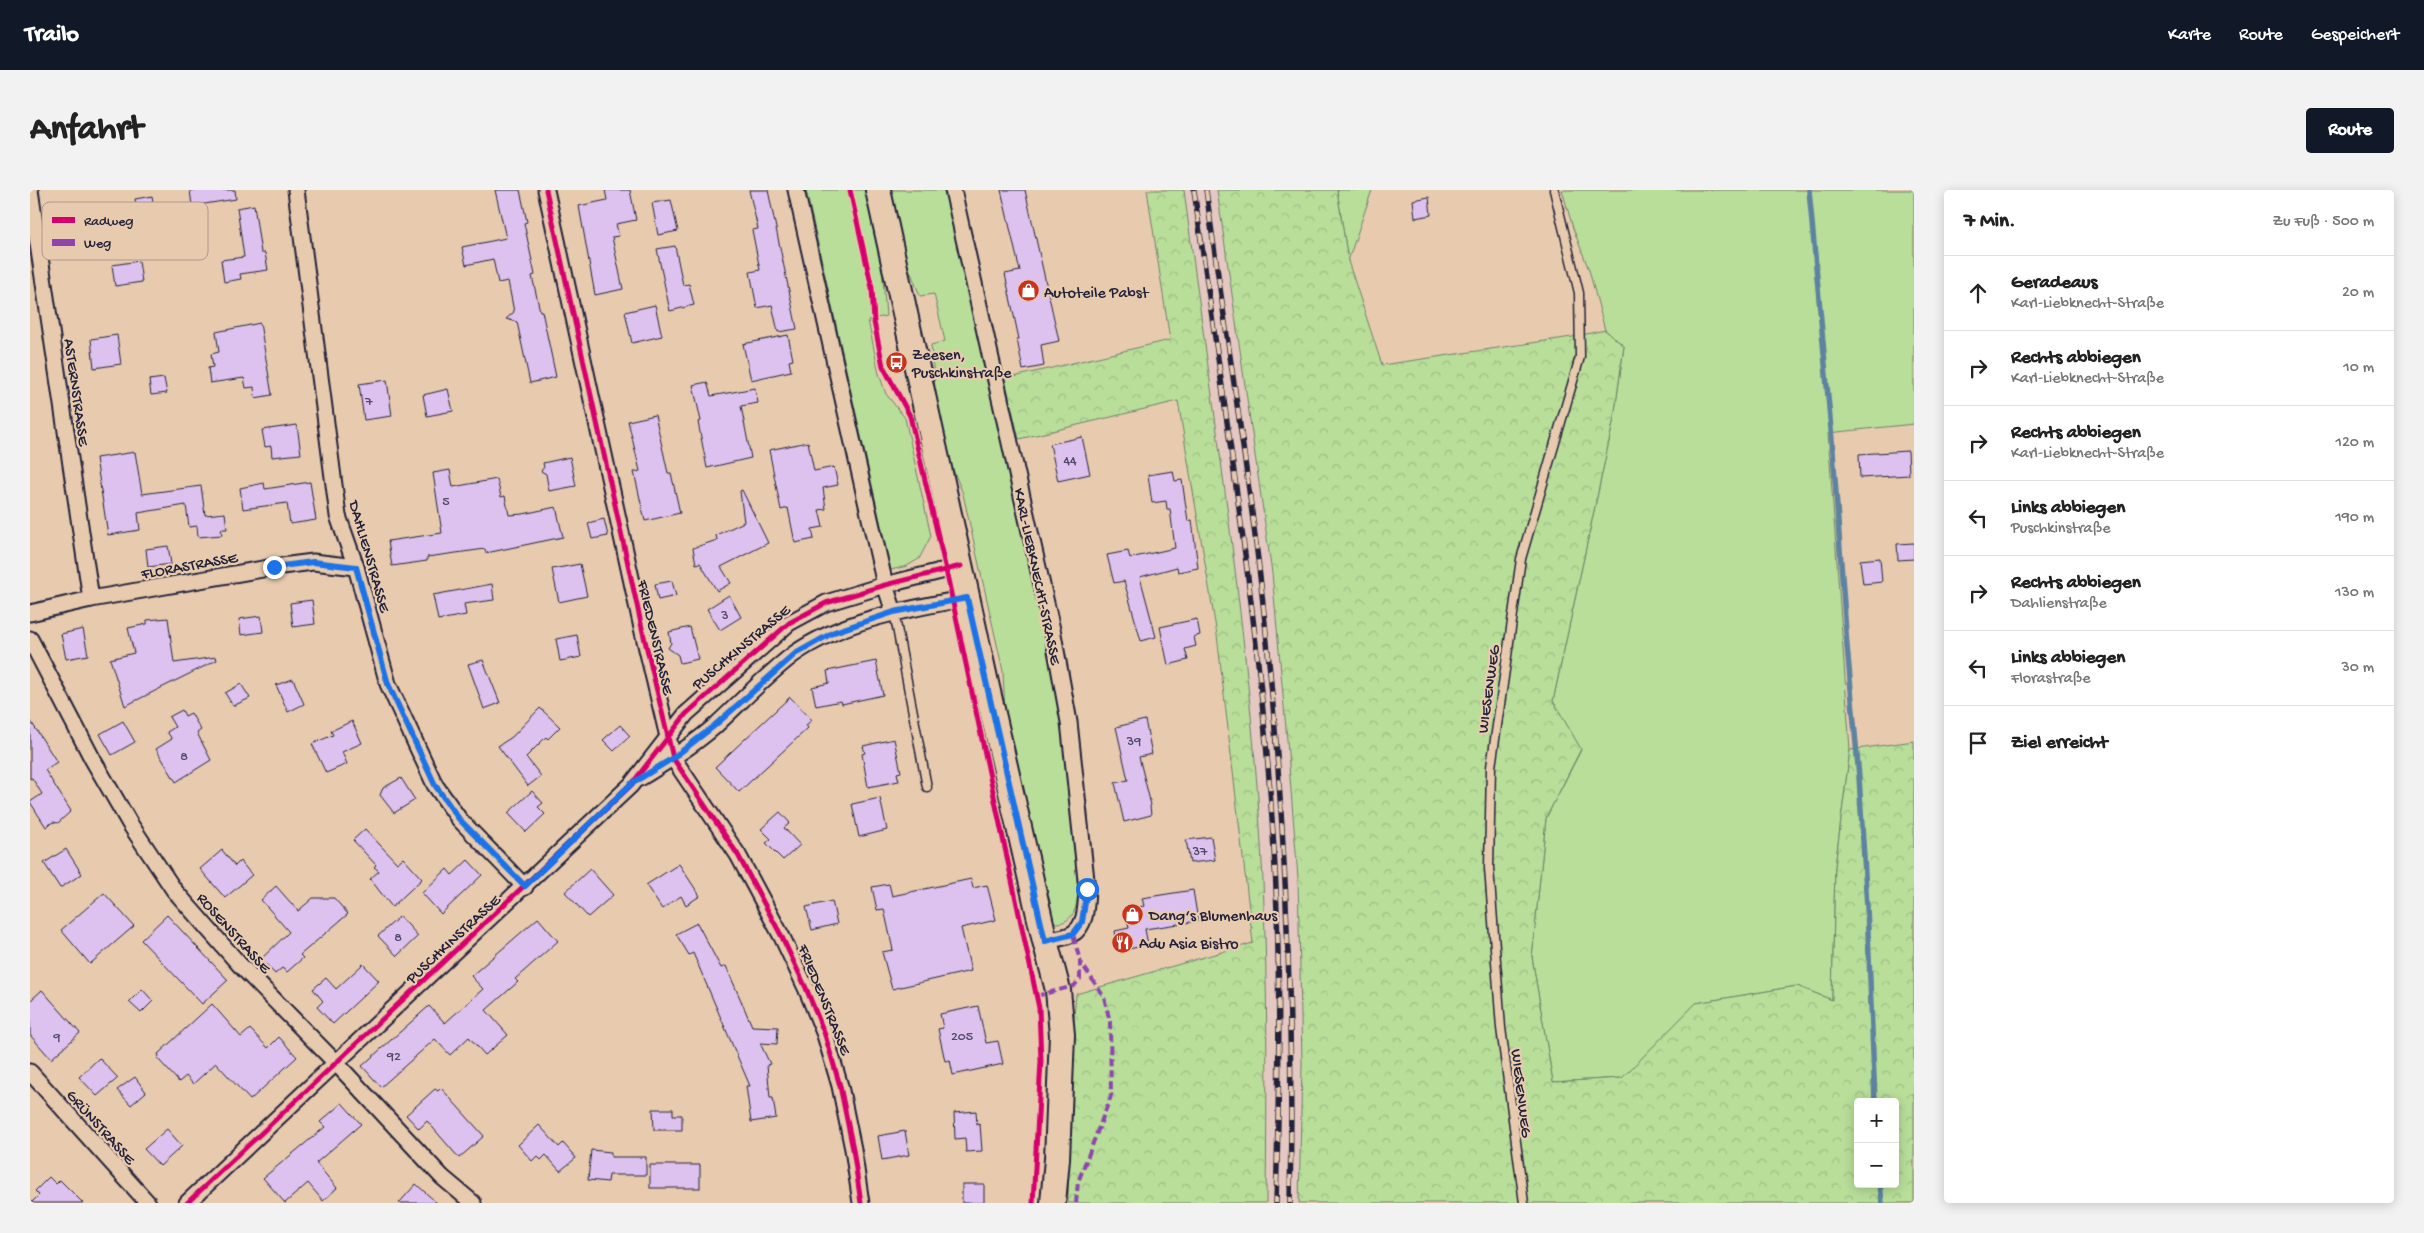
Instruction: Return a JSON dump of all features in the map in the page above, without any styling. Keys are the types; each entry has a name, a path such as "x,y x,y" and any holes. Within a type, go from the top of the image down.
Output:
{"main road":[{"path":"878,190 967,598 1045,941 1058,990 1062,1035 1057,1159 1052,1203"}],"street":[{"name":"ASTERNSTRASSE","path":"30,190 90,599"},
{"name":"DAHLIENSTRASSE","path":"296,190 338,516 356,567 388,684 435,785 459,819 525,886"},
{"name":"FRIEDENSTRASSE","path":"546,190 642,628 673,758 738,855 782,937 806,988 825,1036 840,1086 853,1149 861,1203"},
{"path":"796,190 885,585 894,612"},
{"name":"KARL-LIEBKNECHT-STRASSE","path":"953,190 1051,624 1069,722 1087,889 1086,907 1082,922 1073,934 1045,941"},
{"name":"FLORASTRASSE","path":"30,613 90,599 313,562 356,567"},
{"name":"PUSCHKINSTRASSE","path":"188,1203 631,784 686,714 789,623 826,603 885,585 961,566"},
{"name":"PUSCHKINSTRASSE","path":"631,784 673,758 714,726 795,654 834,632 894,612 967,598"},
{"name":"ROSENSTRASSE","path":"30,639 93,760 130,824 174,890 238,964 337,1064 442,1177 473,1203"},
{"name":"GRÜNSTRASSE","path":"30,1072 148,1203"}],"lane":[{"name":"WIESENWEG","path":"1524,1203 1500,1019 1489,868 1491,766 1521,559 1580,357 1579,293 1554,190"},
{"path":"894,612 927,787"}],"shaded area":[{"path":"1184,190 1217,190 1272,573 1298,878 1302,1064 1299,1203 1266,1203 1268,1064 1263,880 1253,744 1213,395"}],"green space":[{"path":"806,190 867,190 881,254 886,316 868,320 879,374 886,394 905,418 931,536 919,559 907,566 891,570"},
{"path":"888,190 947,190 1045,631 1063,724 1078,890 1074,912 1071,917 1062,922 1056,923 1052,919 1005,714 1003,671 963,494 950,462 937,410 931,345 945,341 934,294 920,296 900,245"},
{"path":"1147,190 1184,190 1231,535 1258,794 1263,881 1267,1082 1266,1203 1068,1203 1070,1061 1076,994 1253,943 1217,635 1178,401 1019,439 1005,379 1170,340"},
{"path":"1217,190 1337,190 1348,261 1382,365 1572,337 1605,330 1624,346 1614,418 1553,701 1581,749 1546,818 1532,957 1553,1082 1622,1078 1696,1003 1797,986 1832,1000 1835,867 1850,750 1914,741 1914,1203 1299,1203 1302,1064 1298,878 1272,573"},
{"path":"1337,190 1372,190 1348,261"},
{"path":"1562,190 1914,190 1914,424 1828,433 1850,750 1835,867 1832,1000 1797,986 1697,1003 1622,1078 1553,1082 1532,957 1546,818 1581,750 1553,701 1614,418 1624,346 1605,330 1589,270 1573,228"}],"building":[{"path":"190,190 235,190 236,199 208,203 192,202"},
{"path":"495,190 520,190 527,222 524,223 535,275 532,276 540,311 542,311 556,377 530,383 517,322 506,319 514,312 508,281 498,283 493,259 466,265 462,247 506,238"},
{"path":"605,190 630,190 636,220 616,224 619,236 612,237 623,289 595,295 579,206 607,200"},
{"path":"749,190 768,190 797,329 778,332 772,305 757,308 750,272 760,270 752,230 758,229"},
{"path":"1001,190 1025,190 1059,341 1041,345 1044,366 1023,370 1017,339 1019,339 1005,274 1020,271"},
{"path":"152,196 153,202 136,202 135,199"},
{"path":"1429,197 1431,215 1415,218 1413,200"},
{"path":"671,200 678,231 658,235 652,203"},
{"path":"254,205 261,253 265,253 268,270 240,274 241,279 224,282 221,260 244,257 237,208"},
{"path":"675,246 683,285 689,284 694,305 670,311 657,249"},
{"path":"139,261 142,282 115,286 112,265"},
{"path":"655,305 662,336 632,343 625,312"},
{"path":"260,323 272,395 255,398 254,387 246,388 244,378 210,383 208,368 213,367 211,354 219,352 216,332"},
{"path":"117,335 121,364 94,368 91,339"},
{"path":"788,335 793,360 789,361 791,371 751,380 743,344"},
{"path":"164,378 167,393 151,395 149,380"},
{"path":"387,380 392,416 364,420 359,384"},
{"path":"707,382 711,396 755,388 758,403 741,406 751,458 707,468 698,422 701,421 693,385"},
{"path":"448,389 453,411 427,416 423,395"},
{"path":"655,415 668,473 671,473 680,513 645,521 634,472 640,471 628,421"},
{"path":"297,425 301,454 272,457 271,446 265,447 262,430"},
{"path":"1082,437 1090,474 1058,481 1050,444"},
{"path":"808,442 814,471 834,467 838,485 823,488 826,509 819,510 823,527 812,529 814,539 795,543 788,508 781,510 769,450"},
{"path":"1908,451 1909,475 1860,478 1859,454"},
{"path":"135,452 142,494 201,486 205,515 225,513 227,529 221,529 222,535 198,537 197,526 189,527 186,505 138,513 140,530 108,535 96,458"},
{"path":"570,457 576,486 549,491 546,474 541,471 544,467 543,463"},
{"path":"450,470 453,487 497,479 501,497 505,496 509,515 556,507 563,537 486,553 485,549 427,557 427,561 392,566 388,541 442,533 433,473"},
{"path":"1173,471 1175,481 1182,480 1188,521 1192,520 1198,568 1178,572 1177,567 1140,577 1156,637 1141,641 1124,581 1114,583 1107,555 1128,551 1130,558 1175,548 1170,509 1167,509 1166,501 1152,503 1148,475"},
{"path":"310,482 316,520 290,524 287,503 243,509 240,488 264,483 265,489"},
{"path":"742,490 768,543 721,567 731,583 717,591 700,563 696,564 693,548 717,540 716,535 744,522 740,491"},
{"path":"604,519 608,536 592,539 588,523"},
{"path":"1914,543 1914,559 1898,560 1897,544"},
{"path":"168,546 171,564 148,567 146,549"},
{"path":"1880,558 1882,582 1863,584 1860,560"},
{"path":"580,564 587,596 559,602 552,569"},
{"path":"672,581 676,596 658,600 655,584"},
{"path":"492,584 494,600 464,604 466,615 438,620 433,595"},
{"path":"729,595 741,617 720,630 707,609"},
{"path":"312,600 315,624 293,627 290,603"},
{"path":"261,616 263,632 241,635 239,619"},
{"path":"168,618 174,663 216,657 217,660 125,706 110,659 134,653 128,628 147,624 147,620"},
{"path":"1197,619 1200,635 1194,637 1196,646 1185,649 1188,660 1168,665 1160,627"},
{"path":"690,627 698,659 680,663 678,655 668,648 671,643 669,632"},
{"path":"83,629 88,655 66,659 61,634"},
{"path":"577,635 581,657 560,661 556,639"},
{"path":"483,660 500,703 484,709 468,664"},
{"path":"876,661 883,695 842,704 841,701 816,706 812,687 829,683 827,671"},
{"path":"293,679 304,704 288,712 276,685"},
{"path":"241,684 250,698 233,706 225,693"},
{"path":"790,697 812,720 806,725 808,728 739,792 715,767"},
{"path":"540,708 560,727 548,739 546,737 526,757 541,776 528,786 498,746 512,737"},
{"path":"182,710 185,716 191,713 201,730 197,733 211,760 176,782 156,749 172,739 167,732 175,727 169,717"},
{"path":"30,720 57,762 45,770 71,811 58,823 53,822 46,827 30,802 42,794 32,778 30,779"},
{"path":"1145,720 1152,754 1139,757 1151,805 1151,815 1124,822 1115,783 1128,780 1116,727"},
{"path":"123,721 135,742 112,755 100,734"},
{"path":"352,721 362,743 342,752 347,764 326,773 312,744 333,735 331,731"},
{"path":"620,725 630,736 614,751 603,740"},
{"path":"894,739 901,772 897,773 899,781 868,787 862,754 865,753 863,746"},
{"path":"401,778 415,800 394,813 380,795 383,788"},
{"path":"532,791 543,803 538,807 545,814 526,832 508,813"},
{"path":"880,798 887,830 859,837 852,804"},
{"path":"780,812 790,823 784,828 800,845 783,860 766,843 771,839 761,829"},
{"path":"365,829 397,863 403,858 422,879 392,907 370,879 379,871 374,867 376,865 353,840"},
{"path":"1211,837 1215,860 1190,863 1186,840"},
{"path":"66,849 82,874 60,888 44,863"},
{"path":"222,850 235,866 240,861 252,875 225,898 200,869"},
{"path":"468,860 482,875 441,914 422,893 447,869 452,875"},
{"path":"679,864 700,896 686,905 681,896 662,909 646,885"},
{"path":"590,869 613,895 588,917 565,892"},
{"path":"971,879 973,888 987,885 996,920 961,928 971,971 892,989 882,952 893,950 884,909 877,910 872,887 889,884 892,896"},
{"path":"276,886 298,911 313,898 334,898 348,914 300,955 303,958 287,972 282,968 275,974 261,959 289,932 261,900"},
{"path":"1193,890 1198,921 1145,929 1148,945 1119,951 1115,931 1129,928 1125,910 1144,906 1142,898"},
{"path":"104,893 134,926 90,964 61,930"},
{"path":"832,901 837,924 812,930 806,907"},
{"path":"167,915 228,980 202,1004 141,940"},
{"path":"400,916 418,936 397,956 378,936"},
{"path":"538,918 558,941 515,979 518,982 486,1010 508,1035 485,1055 469,1037 450,1055 435,1039 381,1087 362,1066 429,1006 445,1023 483,989 471,976"},
{"path":"697,923 721,968 726,966 752,1026 778,1027 777,1044 760,1043 770,1064 767,1065 770,1098 773,1098 776,1118 751,1122 746,1086 750,1086 693,953 689,955 676,934"},
{"path":"363,964 379,981 333,1024 317,1007 323,1001 313,989 326,978 336,989"},
{"path":"142,989 153,1001 141,1013 129,1002"},
{"path":"42,990 80,1033 51,1059 30,1035 30,1001"},
{"path":"212,1004 241,1037 250,1029 268,1048 279,1037 297,1057 250,1100 216,1063 193,1084 186,1076 179,1082 157,1058 158,1054"},
{"path":"978,1006 986,1043 998,1041 1003,1064 953,1075 950,1060 945,1061 938,1029 943,1028 940,1014"},
{"path":"99,1058 118,1078 97,1096 79,1077"},
{"path":"135,1077 146,1092 131,1105 117,1090"},
{"path":"441,1088 484,1136 459,1158 427,1121 419,1129 406,1115 435,1089 438,1091"},
{"path":"342,1103 361,1124 316,1163 337,1188 323,1201 308,1183 285,1203 263,1178 325,1127 320,1122"},
{"path":"653,1109 673,1109 673,1115 682,1115 682,1130 654,1130"},
{"path":"976,1111 977,1125 980,1124 982,1151 966,1152 965,1138 955,1139 954,1113"},
{"path":"539,1125 559,1147 563,1143 576,1158 560,1171 546,1155 541,1160 537,1156 532,1161 518,1145"},
{"path":"167,1129 182,1146 160,1166 144,1149"},
{"path":"905,1131 909,1155 882,1160 878,1136"},
{"path":"591,1150 611,1152 611,1157 646,1157 646,1175 609,1175 608,1182 588,1180"},
{"path":"650,1165 700,1165 700,1188 650,1188"},
{"path":"49,1177 56,1184 60,1180 83,1203 31,1203 39,1195 35,1191"},
{"path":"416,1184 437,1203 399,1203"},
{"path":"962,1184 984,1184 984,1203 962,1203"}],"waterway":[{"path":"1809,190 1833,451 1847,646 1859,777 1867,907 1875,1098"},
{"path":"1880,1188 1882,1203"}],"railway":[{"path":"1194,190 1244,550 1265,730 1277,911 1279,984 1276,1203"},
{"path":"1206,190 1255,536 1276,739 1289,971 1290,1203"}],"marked path":[{"path":"1036,996 1074,986 1080,979 1080,961 1073,934"},
{"path":"1076,1203 1078,1182 1111,1096 1110,1022 1104,997 1080,961"}],"cycle path":[{"path":"546,190 642,628 673,758 738,855 782,937 806,988 825,1035 840,1086 853,1149 861,1203"},
{"path":"850,190 872,288 874,322 883,366 910,416 946,570 1039,1008 1041,1061 1033,1203"},
{"path":"187,1203 631,785 686,714 789,623 826,603 885,585 961,566"}],"place":[{"name":"Autoteile Pabst","path":"1028,291"},
{"name":"Zeesen, Puschkinstraße","path":"896,362"},
{"name":"Dang‘s Blumenhaus","path":"1133,914"},
{"name":"Adu Asia Bistro","path":"1123,942"}],"route":[{"path":"274,567 313,562 356,567 388,684 435,785 459,819 525,886 631,784 673,758 714,726 795,654 834,632 894,612 967,598 1045,941 1073,934 1082,922 1086,907 1087,889"}]}
